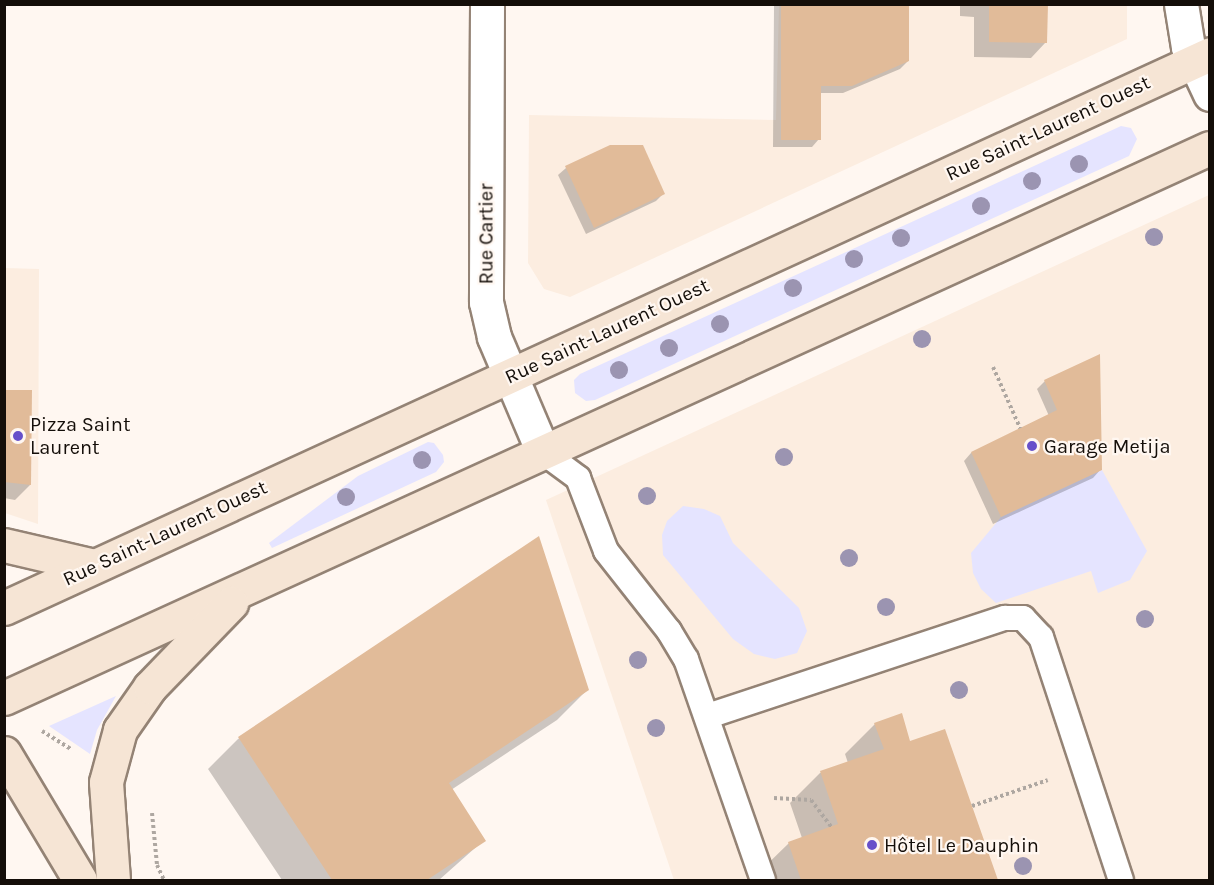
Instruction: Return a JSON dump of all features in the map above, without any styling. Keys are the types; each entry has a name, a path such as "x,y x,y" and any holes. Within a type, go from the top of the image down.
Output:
{"street":[{"name":"Rue Cartier","path":"487,4 486,302 494,336 543,453"},
{"path":"1181,4 1182,26 1202,57 1209,94"},
{"name":"Rue Saint-Laurent Ouest","path":"4,608 1202,57"},
{"path":"4,699 1209,148"},
{"path":"4,545 94,566"},
{"path":"113,880 106,782 120,730 150,687 241,592"},
{"path":"4,753 80,880"}],"lane":[{"path":"543,453 578,478 606,551 678,643 708,716 763,880"},
{"path":"708,716 995,621 1023,618 1041,637 1122,880"}],"path":[{"path":"993,367 1020,428"},
{"path":"34,726 80,755"},
{"path":"972,806 1025,787"},
{"path":"773,798 811,800 831,827"}],"shaded area":[{"path":"779,5 1127,5 1127,39 570,297 544,289 528,263 529,115 776,120"},
{"path":"1121,126 1131,128 1137,139 1129,156 595,400 586,401 575,393 574,380 580,374"},
{"path":"1209,195 1209,880 674,880 546,500"},
{"path":"5,268 39,269 38,524 5,513"},
{"path":"428,442 434,443 443,455 444,462 436,472 272,548 269,543 358,476"},
{"path":"1102,470 1147,551 1130,580 1098,593 1091,571 996,603 981,589 973,573 971,553 1001,517"},
{"path":"683,506 704,509 720,516 733,543 799,608 807,631 797,653 775,659 754,654 733,639 663,555 662,535 667,521"},
{"path":"116,696 97,730 90,754 49,726"}],"building":[{"path":"781,4 909,4 909,61 852,86 821,86 821,140 781,140"},
{"path":"989,4 1048,4 1047,43 989,42"},
{"path":"610,145 643,145 665,194 594,228 565,166"},
{"path":"1100,354 1102,470 1001,517 971,452 1057,410 1044,380"},
{"name":"Pizza Saint Laurent","path":"4,390 32,390 31,485 4,482"},
{"path":"539,536 589,690 449,783 486,841 427,880 332,880 238,737"},
{"path":"902,713 910,741 945,729 998,880 801,880 788,842 838,824 820,771 884,749 874,723"}],"place":[{"name":"Pizza Saint Laurent","path":"18,436"},
{"name":"Garage Metija","path":"1032,446"},
{"name":"Hôtel Le Dauphin","path":"872,845"}]}
